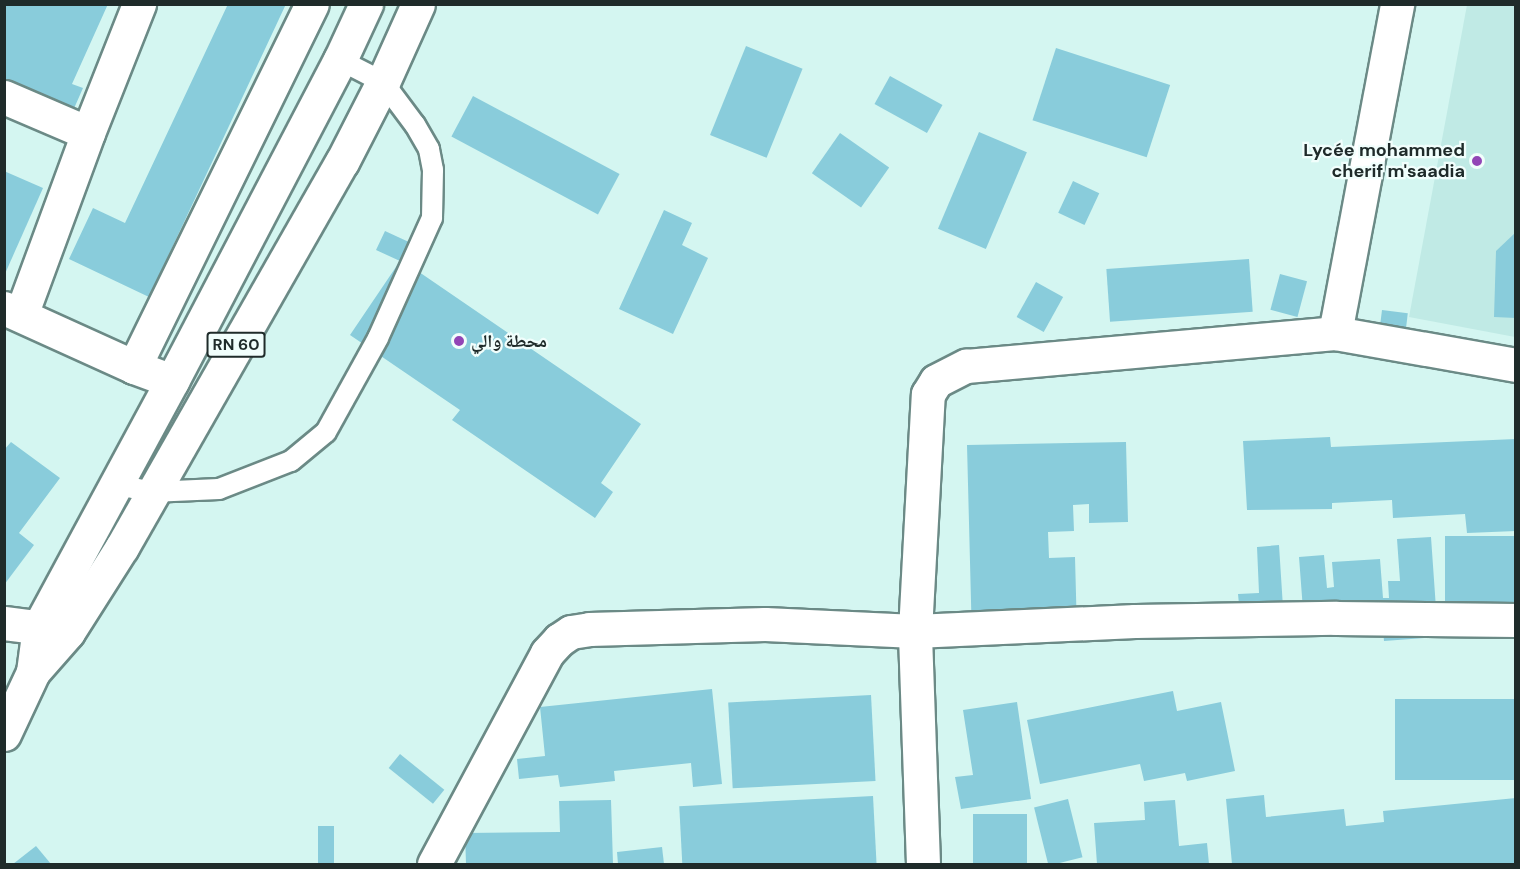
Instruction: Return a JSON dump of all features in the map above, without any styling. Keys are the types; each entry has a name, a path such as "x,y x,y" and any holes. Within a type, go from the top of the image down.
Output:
{"street":[{"path":"139,4 13,311 134,367 172,381"},
{"path":"134,367 312,4"},
{"name":"RN 60","path":"33,672 39,627 114,484 172,381 340,60 366,4"},
{"name":"RN 60","path":"4,734 33,672 68,632 122,547 151,492 342,162 383,82 418,4"},
{"path":"1335,333 1397,4"},
{"path":"4,97 88,133"},
{"path":"923,864 915,631 928,394 936,381 966,366 1335,333 1515,365"},
{"path":"434,864 547,653 559,640 572,632 588,629 765,624 915,631 1135,621 1336,618 1515,620"},
{"path":"4,623 39,627"}],"lane":[{"path":"114,484 151,492 219,489 291,461 326,432 378,338 432,218 433,170 429,149 415,125 383,82 340,60"}],"shaded area":[{"name":"Lycée mohammed cherif m'saadia","path":"1467,5 1515,5 1515,337 1409,317"}],"building":[{"path":"4,4 108,4 72,84 83,88 61,138 4,113"},
{"path":"228,4 286,4 149,297 69,259 93,208 125,223"},
{"path":"746,46 803,69 767,158 710,135"},
{"path":"1056,48 1170,85 1147,157 1033,120"},
{"path":"890,76 942,105 927,133 874,104"},
{"path":"473,96 620,174 598,215 451,137"},
{"path":"979,132 1027,152 986,249 938,229"},
{"path":"840,133 889,167 861,208 812,173"},
{"path":"4,171 43,188 4,276"},
{"path":"1073,181 1099,193 1084,225 1058,213"},
{"path":"664,210 692,223 682,245 708,258 673,334 619,309"},
{"path":"385,231 411,243 403,261 641,424 601,483 613,492 595,518 452,420 460,410 350,335 400,261 376,250"},
{"path":"1516,232 1516,318 1494,317 1496,251"},
{"path":"1249,259 1253,312 1110,322 1106,269"},
{"path":"1280,274 1307,281 1297,317 1270,310"},
{"path":"1036,282 1063,297 1044,332 1017,317"},
{"path":"1382,310 1408,313 1404,344 1378,341"},
{"path":"1330,437 1331,447 1516,439 1516,531 1467,533 1465,514 1393,518 1392,500 1332,503 1332,509 1247,510 1243,441"},
{"path":"11,442 60,478 19,533 34,545 4,585 4,450"},
{"path":"1126,442 1128,522 1089,523 1089,504 1073,505 1074,531 1048,532 1049,558 1075,557 1077,632 972,640 967,445"},
{"path":"1445,536 1516,536 1516,629 1445,629"},
{"path":"1431,537 1438,637 1384,641 1381,609 1303,610 1299,557 1324,555 1327,588 1334,587 1332,562 1380,559 1383,598 1389,598 1388,581 1400,581 1397,539"},
{"path":"1279,545 1284,623 1240,615 1238,594 1259,593 1257,547"},
{"path":"712,689 722,784 693,787 691,763 614,771 615,781 560,787 558,775 519,779 517,759 545,756 540,707"},
{"path":"1173,691 1177,711 1221,702 1235,771 1187,781 1185,773 1144,781 1140,764 1040,784 1027,720"},
{"path":"871,695 876,781 733,788 728,702"},
{"path":"1395,699 1516,699 1516,780 1395,780"},
{"path":"1017,702 1031,799 961,809 955,777 973,775 963,710"},
{"path":"400,754 444,790 433,804 389,768"},
{"path":"1264,795 1266,817 1344,809 1346,826 1384,822 1383,811 1516,798 1516,864 1232,864 1226,799"},
{"path":"873,796 877,864 682,864 679,806"},
{"path":"1068,799 1083,857 1048,864 1034,807"},
{"path":"611,800 613,864 466,864 465,833 560,832 559,801"},
{"path":"1175,800 1179,846 1207,843 1209,864 1097,864 1094,823 1145,820 1144,802"},
{"path":"973,814 1027,814 1027,864 973,864"},
{"path":"318,826 334,826 334,863 318,863"},
{"path":"36,846 51,864 13,864"},
{"path":"662,847 664,864 618,864 617,852"}],"place":[{"name":"Lycée mohammed cherif m'saadia","path":"1477,161"},
{"name":"محطة والي","path":"459,341"}]}
